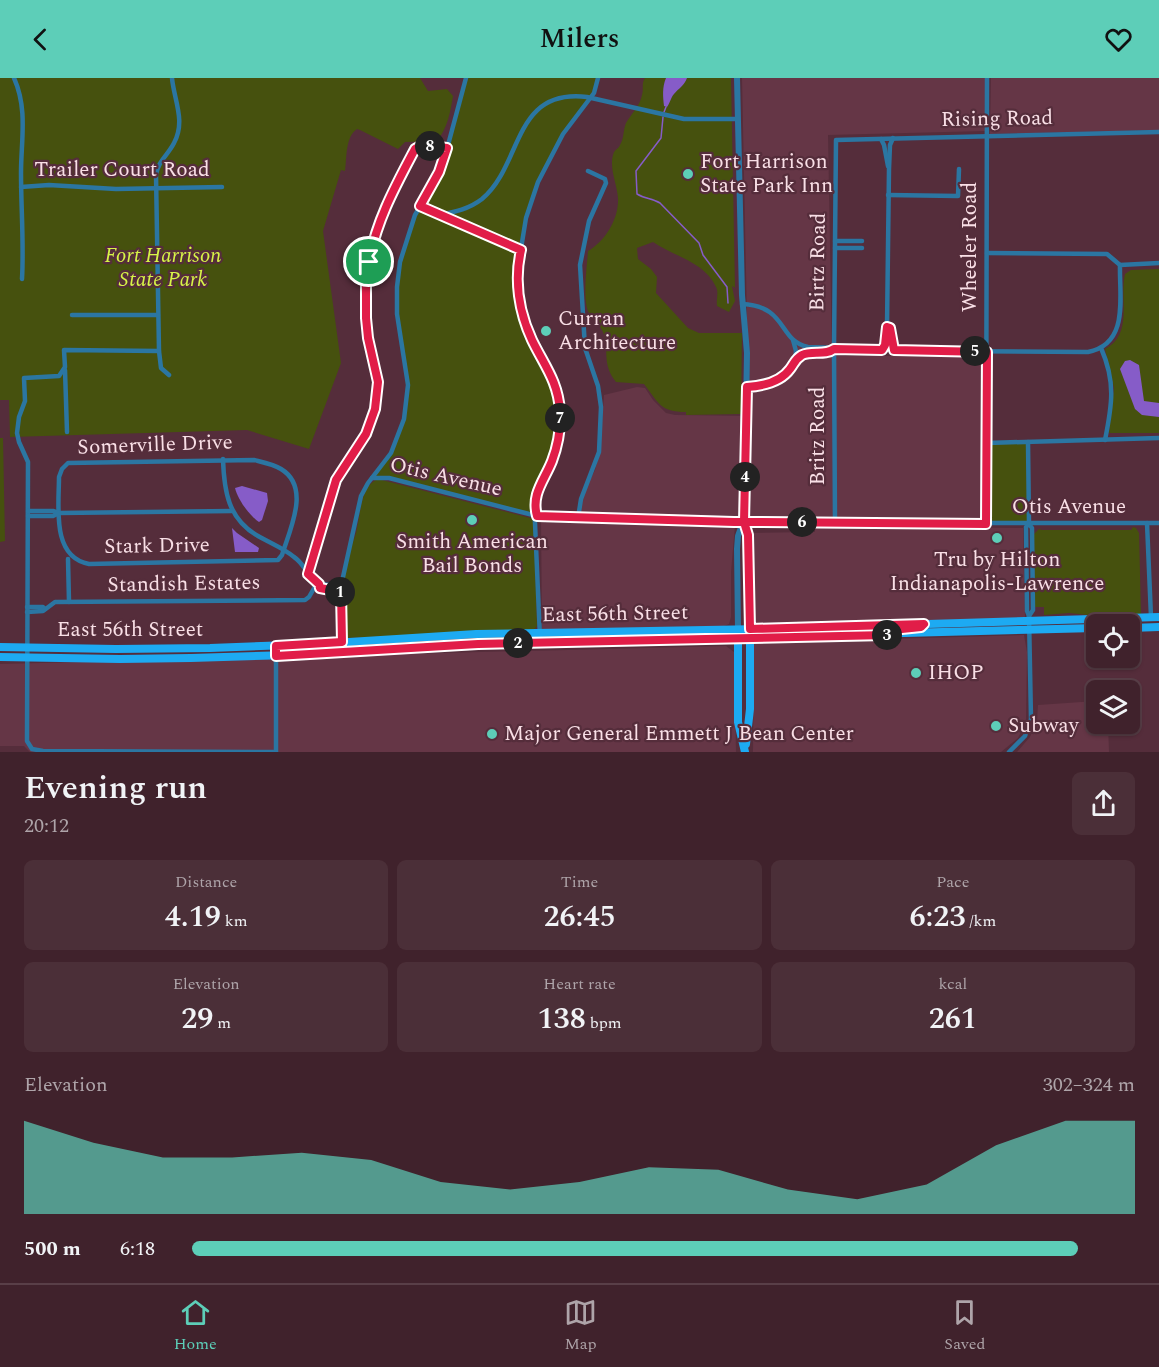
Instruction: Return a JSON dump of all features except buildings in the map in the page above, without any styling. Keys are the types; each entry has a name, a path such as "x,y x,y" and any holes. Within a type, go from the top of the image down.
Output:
{"main road":[{"name":"East 56th Street","path":"0,657 120,659 276,656 478,644 887,635 1029,623 1155,617"},
{"path":"1140,623 1148,622 1155,617"},
{"name":"East 56th Street","path":"0,647 148,649 276,646 447,636 924,624 1029,623 1086,627"},
{"path":"887,635 892,630 912,629 924,624"},
{"path":"839,636 847,632 864,631 866,626"},
{"path":"1140,628 1159,627"},
{"path":"745,750 750,709 750,629"},
{"path":"738,630 738,722 745,750"}],"street":[{"path":"14,78 20,97 23,131 22,279"},
{"path":"169,375 160,368 156,188 158,166 174,144 179,129 179,112 172,78"},
{"path":"342,642 341,586 361,496 394,447 406,408 408,378 398,323 397,287 404,243 420,206 439,172 466,78"},
{"path":"540,635 535,496 555,452 560,412 551,375 532,339 522,311 518,284 521,250 526,218 538,182 563,134 591,98 598,78"},
{"path":"737,78 742,304 746,336 747,387 744,522 748,542 750,629"},
{"name":"Wheeler Road","path":"986,524 987,78"},
{"path":"439,214 466,208 487,194 500,176 526,123 542,107 557,100 568,97 591,98 679,118 738,119"},
{"name":"Rising Road","path":"836,140 1159,132"},
{"path":"882,350 885,345 887,327 888,195 890,145 893,138"},
{"path":"881,139 889,169"},
{"name":"Birtz Road","path":"834,349 836,140"},
{"path":"308,574 336,480 369,429 378,391 378,378 367,333 365,296 369,262 376,233 392,193 416,148 422,145 447,148"},
{"path":"888,195 958,196 959,169"},
{"path":"578,518 580,499 598,455 600,434 600,392 585,348 580,265 589,221 606,183 605,179 588,171"},
{"name":"Trailer Court Road","path":"21,187 49,185 111,189 222,187"},
{"path":"420,206 521,250"},
{"path":"835,241 862,241"},
{"path":"835,248 862,248"},
{"path":"987,253 1107,254 1120,265 1159,263"},
{"path":"742,304 758,305 770,311 801,346 834,349 987,352 1092,351 1110,341 1118,327 1120,265"},
{"path":"72,315 158,315"},
{"path":"887,327 890,328 894,350"},
{"path":"792,338 796,351 795,361"},
{"path":"1101,348 1112,385 1112,402 1105,440"},
{"path":"747,387 769,384 787,373 795,361 807,353 830,352 834,349"},
{"name":"Britz Road","path":"834,349 835,522"},
{"path":"67,432 64,350 159,351"},
{"path":"64,367 62,374 56,378 24,378 25,401 19,417 17,433 28,462 28,744 36,750 276,752 276,646"},
{"path":"987,443 1159,438"},
{"path":"1010,752 1023,740 1030,724 1029,623 1033,610 1028,442"},
{"path":"223,459 225,492 232,511 242,524 251,532 295,557 320,588 341,592"},
{"name":"Somerville Drive","path":"59,513 59,475 64,466 70,462 254,460 280,468 291,478 296,489 297,501 284,550"},
{"name":"Otis Avenue","path":"372,478 389,478 537,516 744,522 1159,523"},
{"path":"28,513 232,511"},
{"name":"Stark Drive","path":"59,513 60,535 63,544 78,561 89,564 274,561 280,558 284,550"},
{"path":"738,630 737,543 744,522"},
{"path":"1147,523 1155,617"},
{"path":"69,559 69,602"},
{"path":"318,583 341,586"},
{"name":"Standish Estates","path":"27,610 43,607 45,609 55,602 305,600 318,583"}],"shaded area":[{"path":"666,78 687,78 673,95 667,107 664,106 663,96"},
{"path":"742,78 985,78 985,131 828,135 832,356 984,356 983,522 581,514 585,490 595,470 600,451 604,395 637,387 645,388 666,413 749,416"},
{"path":"991,78 1159,78 1159,130 990,134"},
{"path":"1130,360 1139,365 1144,401 1159,403 1159,417 1142,415 1135,409 1120,369 1125,361"},
{"path":"242,486 267,493 268,501 262,520 259,522 239,497 235,488"},
{"path":"541,520 730,524 735,526 729,624 724,626 542,630"},
{"path":"817,526 1023,528 1025,618 752,625 750,533 815,532"},
{"path":"232,528 259,548 258,552 235,552"},
{"path":"1024,635 1027,652 1026,722 1018,738 1001,752 753,752 754,643"},
{"path":"726,646 734,652 736,752 30,752 24,746 0,746 0,664"},
{"path":"1086,702 1086,734 1108,734 1109,752 1017,752 1030,737 1037,720 1038,705"}],"green space":[{"name":"Fort Harrison State Park","path":"0,78 420,78 428,91 447,89 453,96 450,114 437,141 405,142 398,149 357,129 350,137 345,171 341,170 323,231 341,363 309,449 247,430 10,437 9,400 0,400"},
{"path":"466,78 598,78 596,89 576,115 546,165 526,218 518,274 525,322 546,363 559,403 557,444 535,496 537,516 389,478 372,478 394,447 408,399 399,333 397,287 408,232 439,173"},
{"path":"645,78 731,78 735,288 732,286 735,301 729,312 717,306 716,287 711,278 697,265 653,242 637,248 638,259 657,277 656,293 688,328 699,333 742,333 741,414 686,415 686,412 665,408 644,384 616,382 607,363 603,332 587,308 588,251 610,229 616,214 618,198 612,158 621,143 626,123 641,99"},
{"path":"1159,269 1159,433 1109,433 1114,388 1105,349 1120,334 1124,315 1125,274 1131,270"},
{"path":"0,438 3,438 5,541 0,542"},
{"path":"1028,442 1029,524 986,524 987,443"},
{"path":"378,479 534,519 537,626 534,630 347,638 345,635 344,582 347,561 356,534 364,494 372,482"},
{"path":"1133,527 1136,528 1139,533 1141,615 1069,613 1044,615 1044,607 1035,607 1034,534 1039,529 1131,530"}],"waterway":[{"path":"664,112 666,107"},
{"path":"663,117 661,138 636,171 637,194 660,203 699,243 703,255 727,287 728,303"}],"place":[{"name":"Fort Harrison State Park Inn","path":"688,174"},
{"name":"Curran Architecture","path":"546,331"},
{"name":"Smith American Bail Bonds","path":"472,520"},
{"name":"Tru by Hilton Indianapolis-Lawrence","path":"997,538"},
{"name":"IHOP","path":"916,673"},
{"name":"Subway","path":"996,726"},
{"name":"Major General Emmett J Bean Center","path":"492,734"}],"route":[{"path":"369,262 366,318 378,382 375,409 366,434 336,480 308,574 319,584 320,588 341,592 342,642 276,646 276,656 478,644 887,635 892,630 921,627 924,624 750,629 748,535 744,522 747,387 769,384 787,373 795,361 807,353 830,352 834,349 882,350 885,345 887,327 890,328 894,350 987,352 986,524 810,523 753,522 744,522 734,522 537,516 534,506 536,493 552,460 560,428 557,394 546,363 532,339 522,311 518,284 521,250 420,206 433,185 447,148 422,145 415,149 386,207 376,233 369,262"}]}
